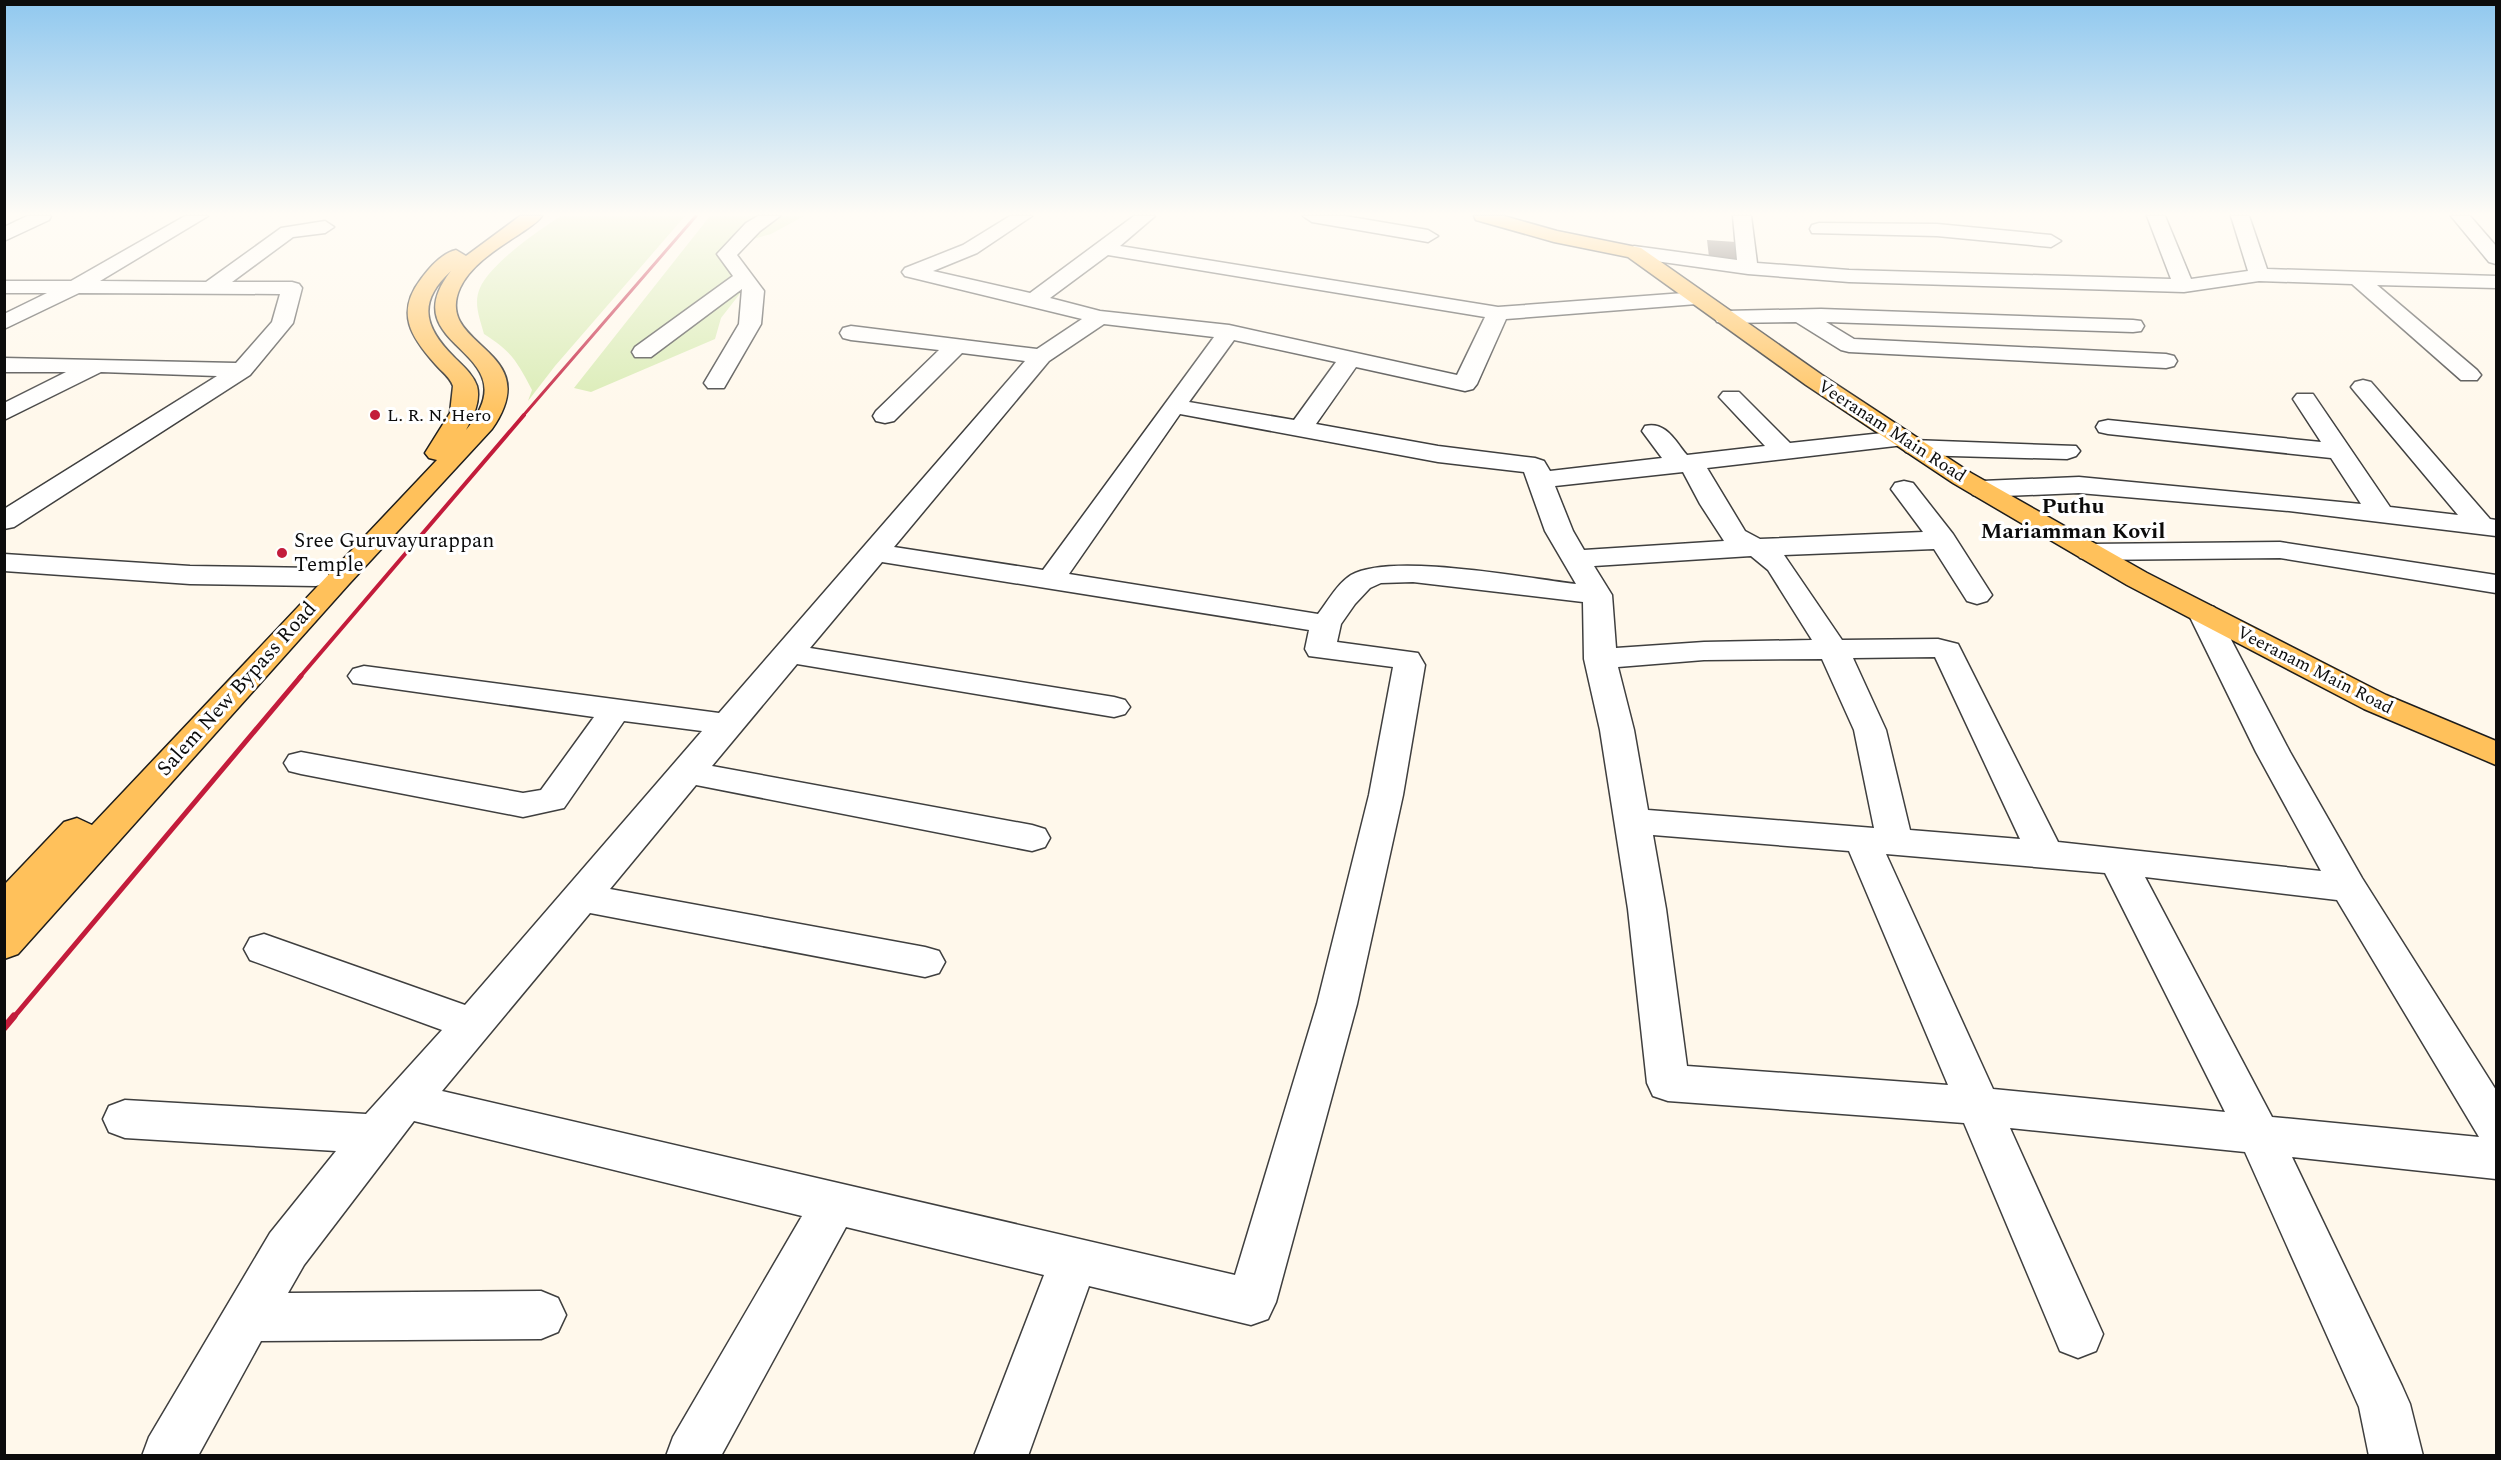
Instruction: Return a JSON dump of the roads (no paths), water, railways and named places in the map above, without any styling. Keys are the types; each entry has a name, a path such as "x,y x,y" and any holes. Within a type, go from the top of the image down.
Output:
{"main road":[{"name":"Salem New Bypass Road","path":"4,909 316,577 439,452 453,431 466,399 465,384 424,339 416,310 419,297 427,284"},
{"name":"Salem New Bypass Road","path":"4,944 331,587 470,441 484,423 499,392 496,378 490,367 453,328 445,313 448,288 451,284"},
{"name":"Veeranam Main Road","path":"1678,284 1908,442 1982,489 2090,552 2375,702 2496,754"}],"street":[{"path":"4,323 81,284"},
{"path":"210,288 215,284"},
{"path":"643,352 735,284"},
{"path":"717,383 750,324 754,291 750,284"},
{"path":"965,284 1100,317 1229,332 1465,384 1498,313"},
{"path":"1034,300 1056,284"},
{"path":"1320,284 1498,313 1697,298"},
{"path":"1800,315 1849,345 2166,361 2090,284"},
{"path":"2139,284 2184,286 2197,284"},
{"path":"2364,284 2469,375"},
{"path":"2475,284 2492,285"},
{"path":"4,287 292,288 282,323 242,370 4,520"},
{"path":"1725,317 1800,315 2133,326"},
{"path":"168,1455 287,1249 376,1134 1041,356 1100,317"},
{"path":"1050,581 1229,332"},
{"path":"851,333 1041,356"},
{"path":"885,416 956,346"},
{"path":"1301,428 1351,358"},
{"path":"4,365 97,365 242,370"},
{"path":"4,413 97,365"},
{"path":"2363,387 2489,527"},
{"path":"1731,397 1785,453"},
{"path":"2305,399 2381,514"},
{"path":"1174,406 1438,454 1535,466 1559,531 1597,595 1600,659 1617,730 1647,909 1668,1083 1978,1106 2496,1159"},
{"path":"2108,427 2339,451"},
{"path":"1654,431 1687,464 1736,537 1755,547 1779,565 1833,650 1870,730 1878,841 1978,1106 2078,1334"},
{"path":"1540,480 1908,442 2067,451"},
{"path":"1982,489 2079,485 2289,502 2489,527"},
{"path":"1904,489 1943,540 1977,594"},
{"path":"1575,559 1755,547 1943,540"},
{"path":"2090,552 2280,550 2496,584"},
{"path":"874,552 1326,624"},
{"path":"4,561 190,575 316,577"},
{"path":"405,1101 1251,1302 1337,1004 1386,795 1409,665 1407,660 1397,658 1320,649 1326,624 1349,590 1360,581 1373,575 1390,573 1413,573 1597,595"},
{"path":"2203,613 2273,752 2349,888 2496,1127"},
{"path":"1600,659 1704,651 1938,648 1947,651 2046,855"},
{"path":"788,653 1114,708"},
{"path":"364,676 726,724"},
{"path":"302,763 523,805 552,800 615,710"},
{"path":"685,772 1032,837"},
{"path":"1632,821 2118,861 2349,888"},
{"path":"2118,861 2259,1135 2384,1404 2396,1455"},
{"path":"580,897 925,962"},
{"path":"264,949 472,1024"},
{"path":"125,1119 376,1134"},
{"path":"692,1455 834,1204"},
{"path":"1001,1455 1074,1260"},
{"path":"247,1317 541,1315"}],"railway":[{"path":"522,417 637,284"},
{"path":"299,678 524,415"},
{"path":"13,1018 301,676"},
{"path":"4,1028 14,1016"}],"place":[{"name":"L. R. N. Hero","path":"375,415"},
{"name":"Sree Guruvayurappan Temple","path":"282,553"}],"district":[{"name":"Puthu Mariamman Kovil","path":"2073,518"}]}
